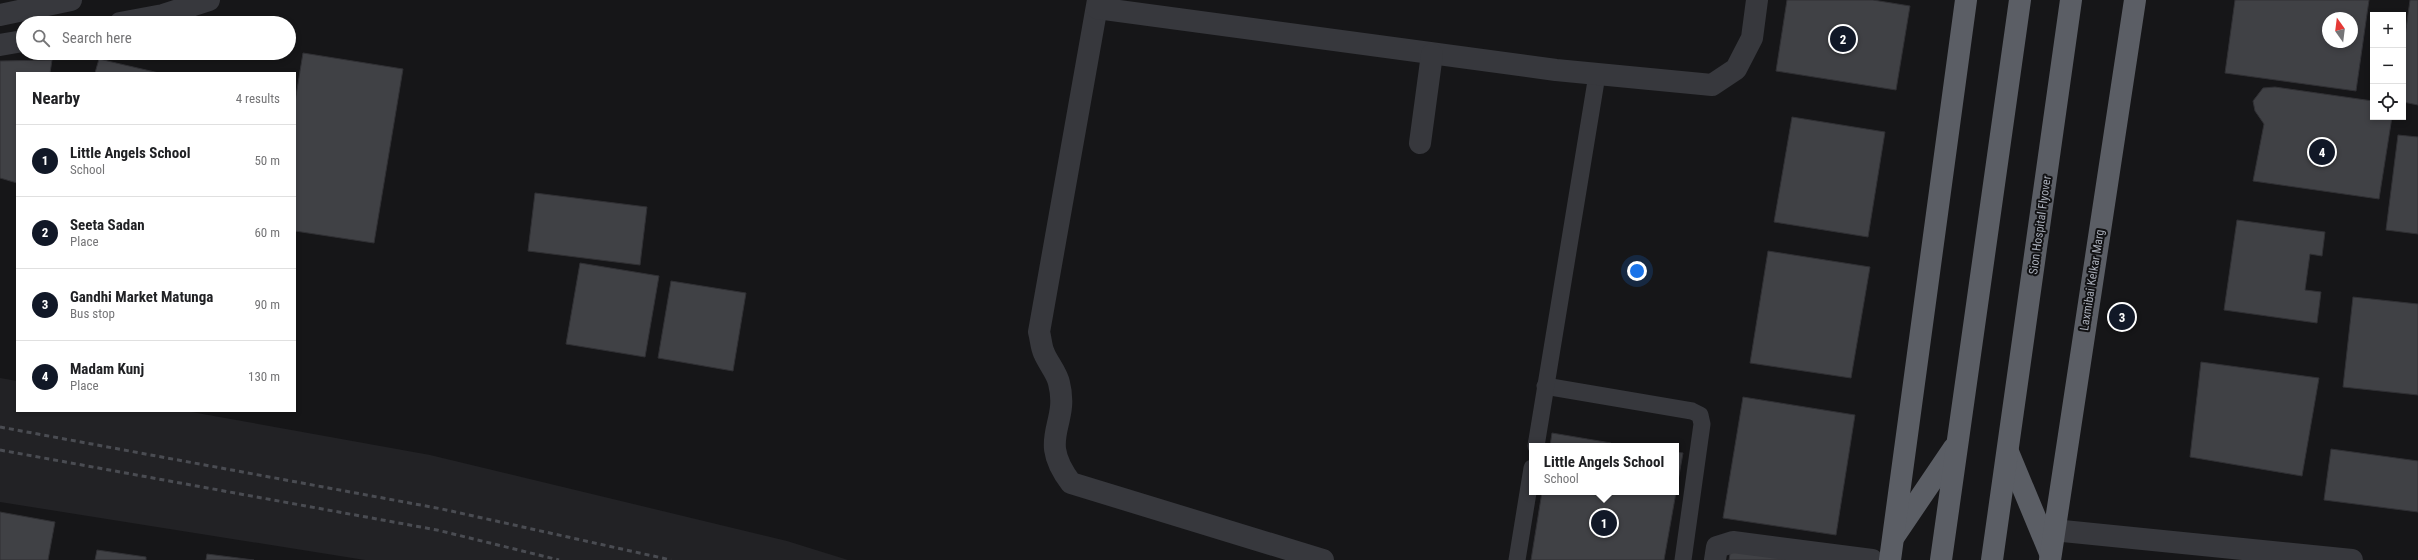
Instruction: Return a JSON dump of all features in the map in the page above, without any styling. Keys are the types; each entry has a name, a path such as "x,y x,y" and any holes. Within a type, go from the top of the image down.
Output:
{"highway":[{"path":"1890,560 1966,0"},
{"path":"1941,560 2020,0"},
{"name":"Sion Hospital Flyover","path":"1992,560 2071,0"},
{"name":"Laxmibai Kelkar Marg","path":"2050,557 2135,0"},
{"path":"1893,538 1957,444"},
{"path":"2008,451 2050,557"}],"street":[{"path":"0,15 71,0"},
{"path":"158,16 209,0"},
{"path":"1322,560 1071,483 1056,458 1053,440 1061,403 1059,382 1043,352 1039,332 1097,4 1432,54 1597,75 1712,85 1736,68 1752,38 1757,0"},
{"path":"0,45 16,42"},
{"path":"1420,143 1432,54"},
{"path":"2054,530 2352,560"},
{"path":"1716,560 1717,547 1733,542 1872,560"}],"lane":[{"path":"1536,443 1597,75"},
{"path":"1545,386 1692,411 1700,415 1702,424 1683,560"},
{"path":"1517,560 1529,486"}],"shaded area":[{"path":"0,378 16,381 16,412 192,412 430,455 787,541 848,560 365,560 0,502"}],"building":[{"path":"1787,0 1873,0 1910,6 1896,90 1776,71"},
{"path":"2235,0 2369,0 2356,91 2225,73"},
{"path":"2410,0 2418,0 2418,105 2406,103 2406,29"},
{"path":"303,53 403,69 374,243 296,231 296,96"},
{"path":"52,60 50,72 16,72 16,183 0,178 0,61"},
{"path":"99,60 103,60 155,72 95,72"},
{"path":"2275,87 2370,101 2370,120 2392,120 2379,199 2253,181 2264,124 2255,111 2253,101 2263,88"},
{"path":"1792,117 1885,132 1868,237 1774,222"},
{"path":"2398,135 2418,137 2418,234 2386,230"},
{"path":"535,193 647,207 640,265 528,251"},
{"path":"2237,220 2325,232 2322,256 2310,254 2305,290 2321,292 2317,323 2224,310"},
{"path":"1768,251 1870,267 1851,378 1750,363"},
{"path":"580,263 659,276 645,357 566,344"},
{"path":"671,281 746,293 733,371 658,358"},
{"path":"2353,297 2418,304 2418,395 2343,387"},
{"path":"2201,362 2319,378 2302,476 2190,457"},
{"path":"1743,397 1855,415 1836,535 1723,518"},
{"path":"1552,433 1611,443 1550,443"},
{"path":"2331,449 2418,461 2418,512 2324,500"},
{"path":"1679,452 1683,453 1679,476"},
{"path":"1542,495 1676,495 1664,560 1531,560"},
{"path":"0,512 55,522 48,560 0,560"},
{"path":"1731,547 1812,560 1729,560"},
{"path":"97,550 146,557 146,560 95,560"},
{"path":"207,554 254,560 206,560"}],"railway":[{"path":"0,427 442,509 671,560"},
{"path":"0,450 437,530 559,560"}],"place":[{"name":"Seeta Sadan","path":"1843,39"},
{"name":"Madam Kunj","path":"2322,152"},
{"name":"Gandhi Market Matunga","path":"2122,317"},
{"name":"Little Angels School","path":"1604,523"}]}
